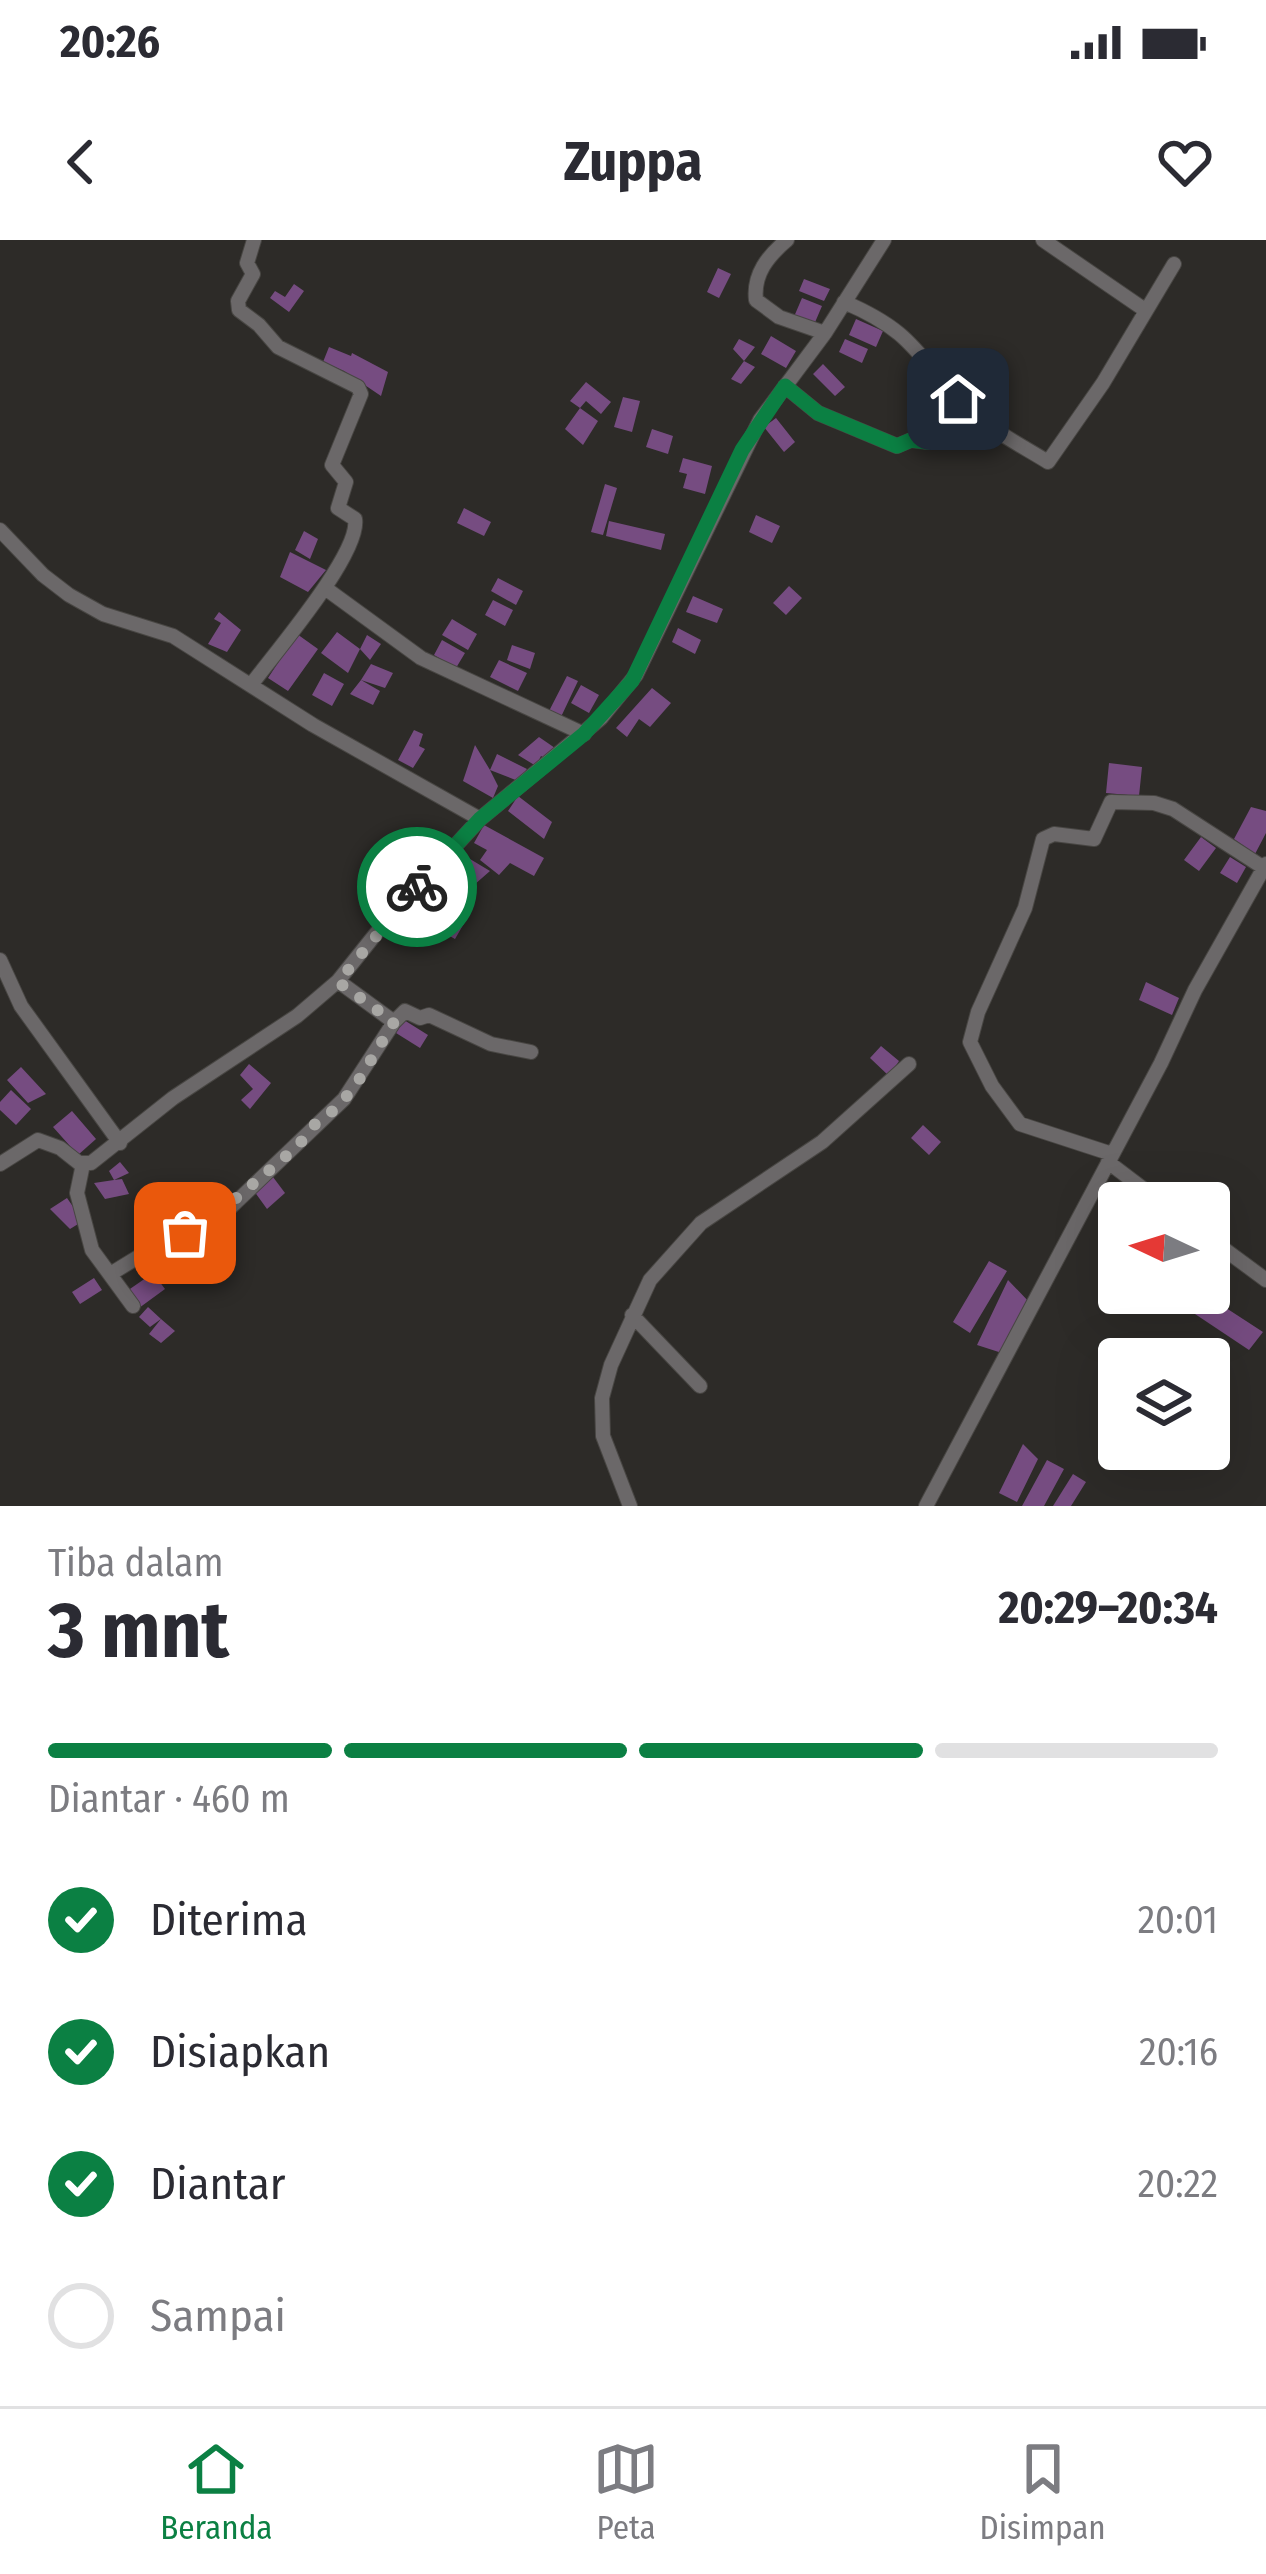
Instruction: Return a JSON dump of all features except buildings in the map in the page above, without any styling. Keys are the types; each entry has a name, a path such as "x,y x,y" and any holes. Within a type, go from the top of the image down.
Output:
{"street":[{"path":"251,685 325,588 357,528 355,519 338,508 346,482 332,465 361,394 358,387 285,351 237,307 253,274 247,263 254,240"},
{"path":"787,240 767,258 756,283 756,300 779,317 825,333"},
{"path":"133,1306 92,1250 77,1192 83,1164 268,1037 338,982 480,819 584,734 636,675 742,450 884,240"},
{"path":"1043,240 1145,310"},
{"path":"844,302 906,336 958,399 1048,462 1174,265"},
{"path":"785,386 818,413 897,446 911,440 927,442 958,399"},
{"path":"0,530 69,595 103,614 173,636 313,725 480,819"},
{"path":"325,588 421,658 584,734"},
{"path":"926,1506 1110,1158 1195,990 1265,866 1173,809 1154,803 1111,802 1094,839 1054,834 1043,839 1024,908 978,1012 970,1042 992,1086 1020,1124 1110,1158 1138,1182"},
{"path":"1,964 21,1006 119,1143"},
{"path":"338,982 394,1022"},
{"path":"112,1273 170,1238 210,1227 344,1100 405,1012 420,1018 429,1015 491,1044 531,1052"},
{"path":"630,1506 601,1422 607,1376 650,1280 700,1223 822,1142 909,1064"},
{"path":"0,1164 38,1140 83,1164"},
{"path":"1230,1253 1266,1280"},
{"path":"632,1315 700,1386"}],"way so far":[{"path":"185,1233 210,1227 235,1199 293,1151 344,1100 377,1054 394,1022 338,982 417,887"}],"route":[{"path":"417,887 480,819 584,734 632,681 742,450 785,386 818,413 897,446 930,440 958,399"}]}
